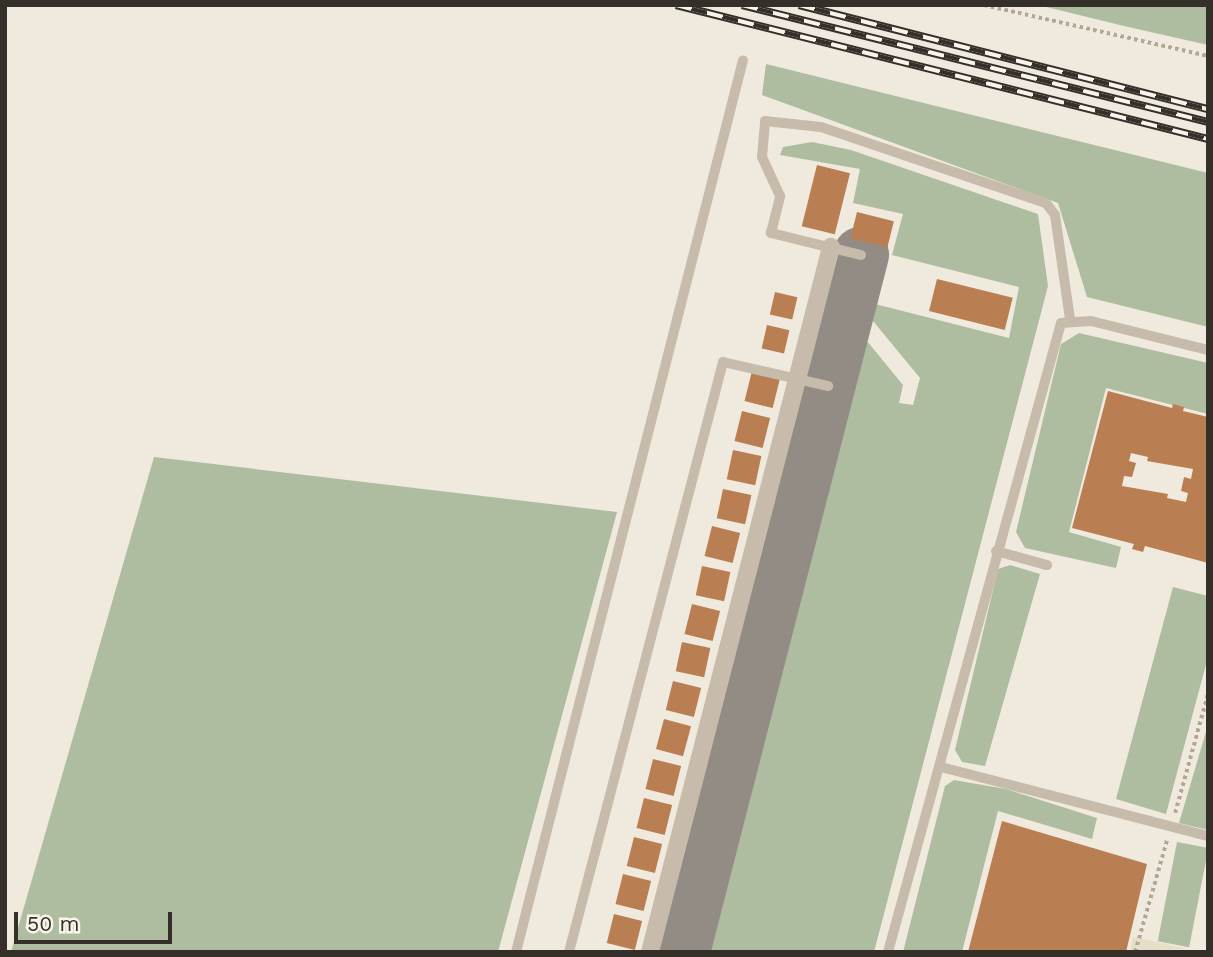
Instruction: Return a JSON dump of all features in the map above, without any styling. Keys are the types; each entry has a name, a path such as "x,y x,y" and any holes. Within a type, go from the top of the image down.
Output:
{"street":[{"path":"650,952 831,247"}],"lane":[{"path":"516,952 743,60"},
{"path":"861,255 771,233 780,196 762,157 765,121 821,127 1046,203 1055,215 1070,319"},
{"path":"888,952 941,767 1053,341 1061,323 1070,319 1208,350"},
{"path":"569,952 723,362 828,386"},
{"path":"996,551 1047,565"},
{"path":"941,767 1208,836"}],"path":[{"path":"984,5 1208,56"}],"green space":[{"path":"1038,5 1208,5 1208,45 1124,26"},
{"path":"766,64 1208,173 1208,327 1087,297 1058,203 762,95"},
{"path":"812,142 851,150 1038,214 1048,286 874,952 708,952 862,335 903,385 899,403 913,405 920,378 868,315 871,303 1009,338 1019,287 892,255 903,214 853,203 860,169 780,155 783,147"},
{"path":"1079,333 1208,363 1208,414 1106,388 1069,532 1121,547 1116,568 1025,548 1016,532 1061,344"},
{"path":"154,457 617,512 498,952 11,952"},
{"path":"1010,565 1040,574 985,766 962,762 955,750 998,569"},
{"path":"1173,587 1208,596 1208,657 1166,814 1116,799"},
{"path":"1208,725 1208,830 1179,823"},
{"path":"954,780 1006,789 1097,818 1092,839 998,811 962,952 903,952 945,786"},
{"path":"1177,842 1208,848 1189,947 1158,941"}],"shaded area":[{"path":"1133,937 1139,938 1187,949 1130,952"}],"building":[{"path":"817,165 850,173 835,234 802,226"},
{"path":"857,212 894,221 887,247 850,238"},
{"path":"937,279 1013,298 1005,330 929,311"},
{"path":"775,292 797,297 792,320 770,314"},
{"path":"767,325 789,330 784,354 762,348"},
{"path":"752,371 780,378 773,408 745,401"},
{"path":"1108,391 1172,408 1173,404 1184,407 1183,411 1208,417 1208,563 1145,546 1143,552 1132,549 1134,544 1072,528","holes":["1131,453 1148,457 1147,461 1193,469 1191,479 1184,477 1181,491 1188,493 1186,502 1167,498 1168,494 1122,486 1124,476 1132,477 1136,463 1129,461"]},
{"path":"742,411 770,418 763,448 735,441"},
{"path":"733,450 761,456 755,485 727,479"},
{"path":"723,489 751,495 745,524 717,518"},
{"path":"712,526 740,533 733,563 705,556"},
{"path":"702,566 730,572 724,601 696,595"},
{"path":"692,604 720,611 713,641 685,634"},
{"path":"682,642 710,648 704,677 676,671"},
{"path":"673,681 701,688 694,717 666,710"},
{"path":"664,719 691,726 683,756 656,749"},
{"path":"653,759 681,766 674,796 646,789"},
{"path":"644,798 672,805 665,835 637,828"},
{"path":"1002,821 1147,864 1126,952 968,952"},
{"path":"634,837 662,844 655,873 627,866"},
{"path":"623,874 651,881 644,911 616,904"},
{"path":"614,914 642,921 635,950 607,943"}],"taxiway":[{"path":"682,952 861,255"}],"railway":[{"path":"676,5 1208,139"},
{"path":"742,5 1208,122"},
{"path":"799,5 1208,109"}]}
